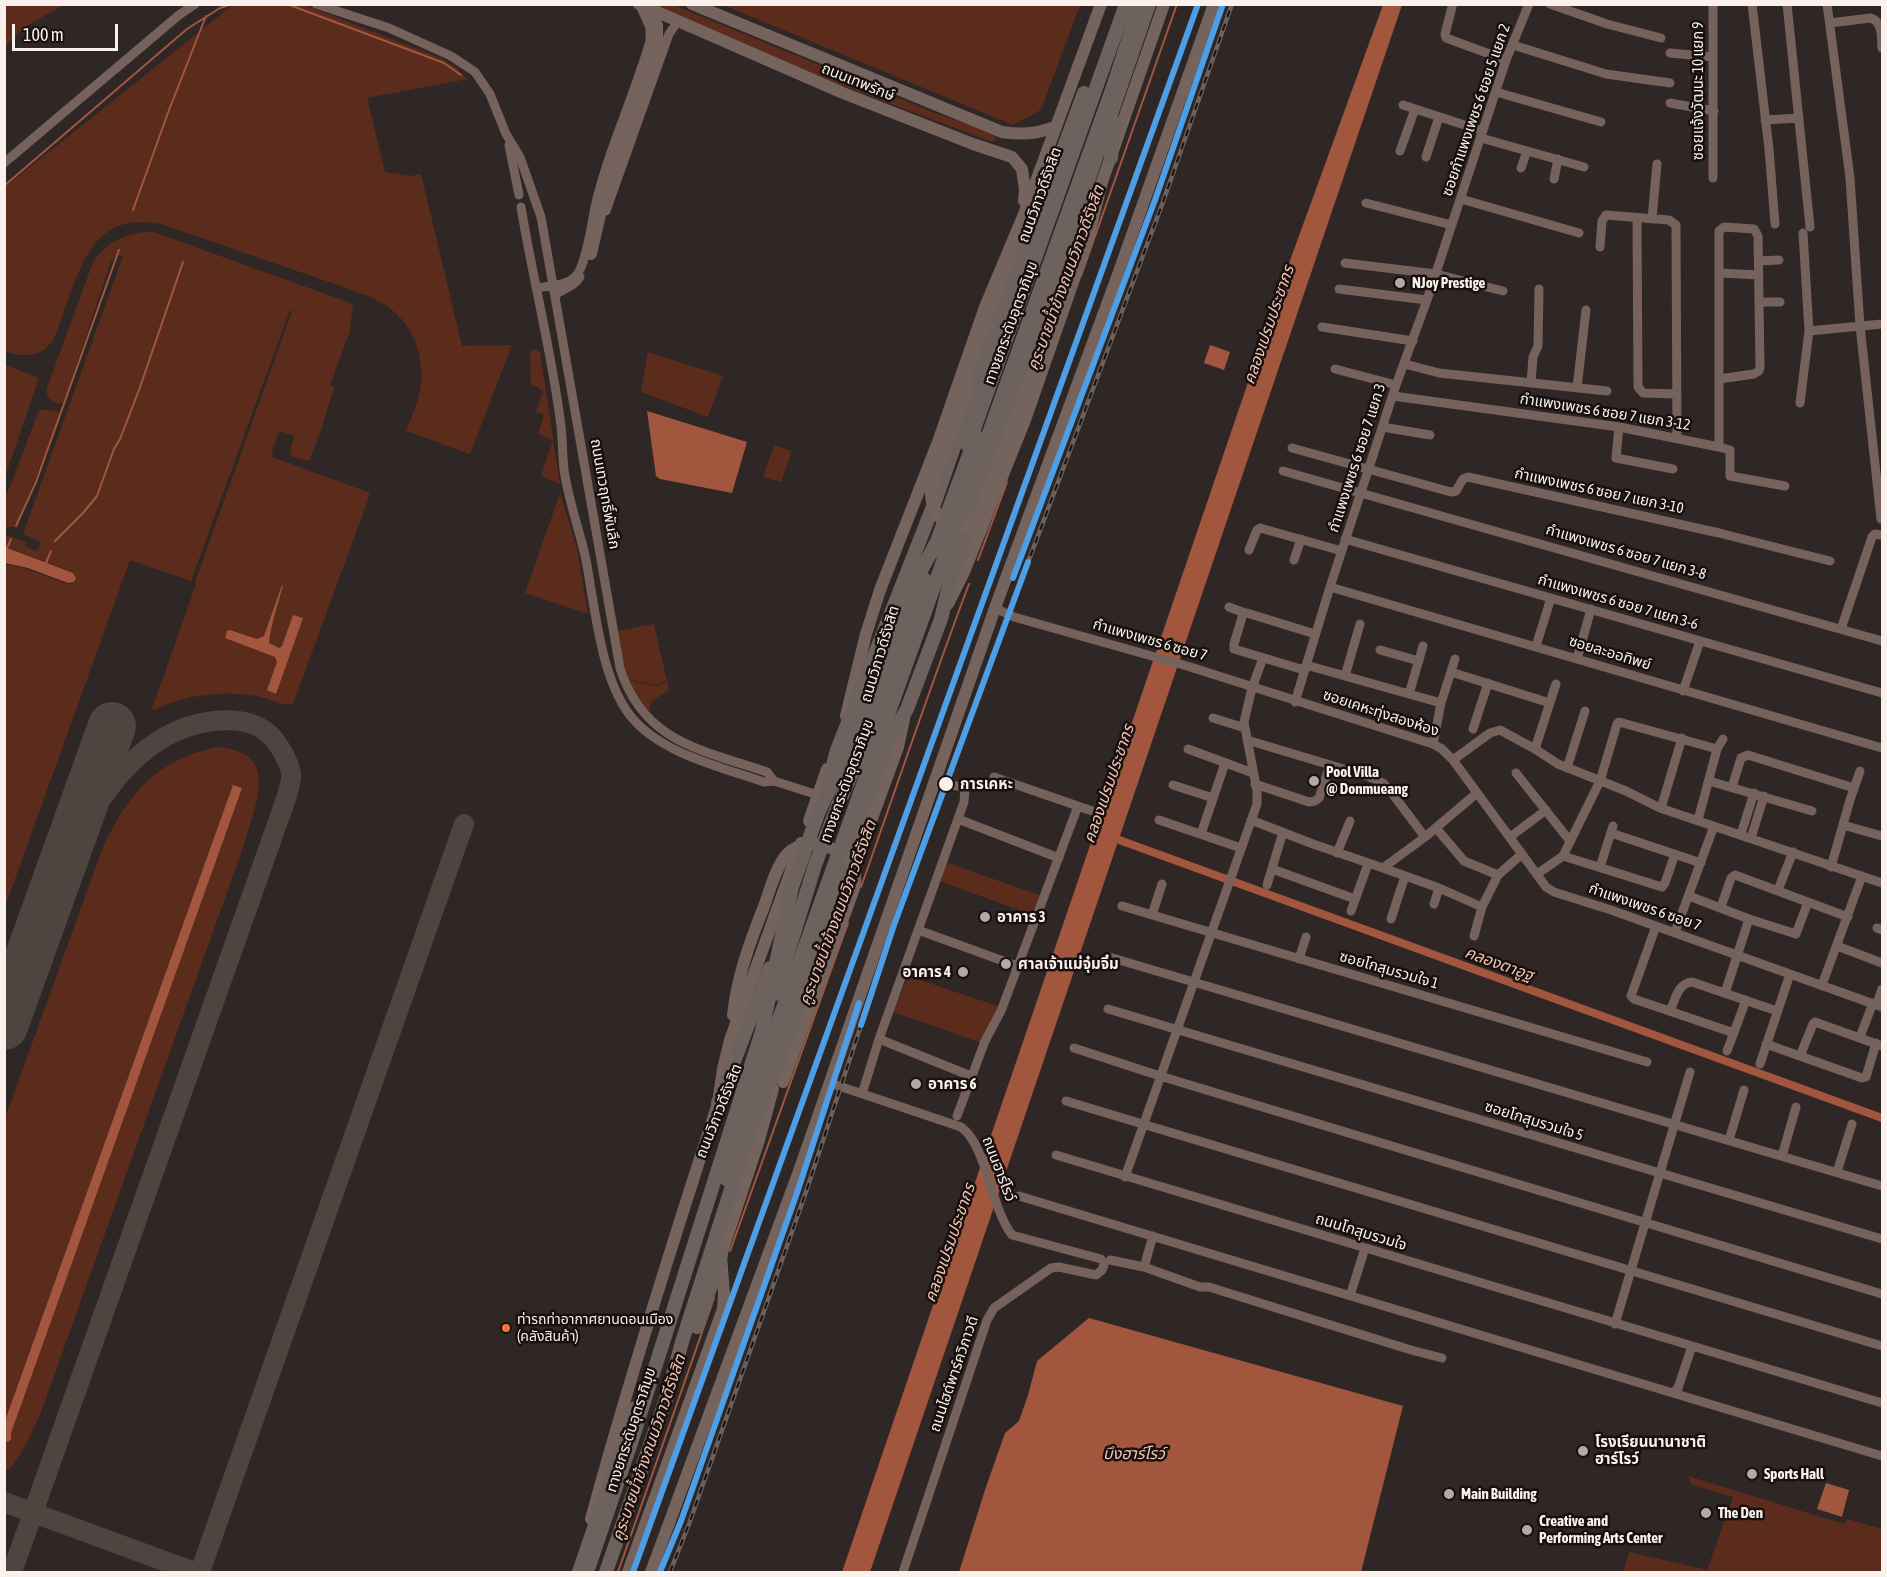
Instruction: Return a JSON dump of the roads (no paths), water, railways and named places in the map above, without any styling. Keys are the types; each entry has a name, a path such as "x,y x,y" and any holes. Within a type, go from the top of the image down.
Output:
{"highway":[{"path":"718,1103 768,977 804,868 837,750 936,499 1116,4"},
{"name":"ถนนวิภาวดีรังสิต","path":"579,1572 663,1328 713,1167 778,1010 865,761 921,575 1127,4"},
{"name":"ทางยกระดับอุตราภิมุข","path":"587,1572 631,1443 762,1031 792,887 819,811 864,710 908,595 936,543 1102,84 1127,4"},
{"name":"ทางยกระดับอุตราภิมุข","path":"600,1572 665,1379 726,1179 770,1047 1114,84 1140,4"},
{"path":"606,1572 668,1393 752,1123 829,899 887,744 907,709 941,619 951,578 1149,4"},
{"path":"1111,158 1116,99"},
{"path":"974,428 988,353"},
{"path":"726,1179 767,1092 841,889 843,875 834,850"},
{"path":"668,1393 678,1379 688,1353 721,1255"}],"main road":[{"path":"591,254 605,193 657,47 657,25 648,4"},
{"name":"ถนนเทพรักษ์","path":"692,4 1002,132 1041,133 1055,127"},
{"name":"ถนนวิภาวดีรังสิต","path":"586,1552 585,1541 620,1411 718,1103 730,1040 846,716 866,634 880,590 1101,4"},
{"path":"1062,106 1052,152 931,488 930,499 934,511 941,521 951,526 972,524 978,517 1111,158 1164,4"},
{"path":"651,1572 830,1083 995,608 1113,291 1214,4"},
{"name":"ถนนเทพรักษ์","path":"640,5 843,93 1012,157 1022,169 1025,190 1023,214"},
{"path":"994,152 1000,142 1002,132"},
{"path":"941,619 964,572 1024,420 1088,239 1102,182"},
{"path":"628,1572 723,1309 721,1255 770,1099 897,747 907,709"},
{"path":"730,1040 736,993 745,957 783,860 789,852 812,843 840,853 850,863 855,883 778,1099 759,1140"}],"street":[{"path":"4,163 195,4"},
{"name":"ถนนเทวฤทธิ์พันลึก","path":"316,4 389,28 451,56 475,72 490,93 507,134 520,157 541,217 624,682 643,713 675,740 767,772 774,781"},
{"name":"ซอยกำแพงเพชร 6 ซอย 5 แยก 2","path":"1452,225 1506,60 1529,4"},
{"path":"1550,4 1607,24 1661,38"},
{"name":"ซอยแจ้งวัฒนะ 10 แยก 9","path":"1713,4 1713,178"},
{"path":"1752,4 1775,224"},
{"path":"1787,4 1799,118 1807,230 1809,331 1800,403"},
{"path":"1827,4 1850,178 1860,326 1881,519"},
{"path":"554,290 577,276 580,270 586,253 600,185 650,41 650,28 640,5"},
{"path":"1452,7 1444,34 1446,38 1506,60"},
{"path":"1830,23 1874,18 1880,24 1882,48"},
{"path":"536,288 560,291 571,288 577,283 591,254 666,43 672,28 678,21"},
{"path":"650,41 660,35 666,43"},
{"path":"1513,45 1606,74 1670,83"},
{"path":"1670,53 1713,57"},
{"path":"1496,92 1601,122"},
{"path":"1670,104 1714,111"},
{"path":"1403,105 1527,151 1584,166"},
{"path":"1400,151 1415,109"},
{"path":"1426,157 1439,117"},
{"path":"1765,120 1799,118"},
{"name":"ถนนเทวฤทธิ์พันลึก","path":"507,134 519,195"},
{"path":"1521,168 1527,151"},
{"path":"1554,178 1558,159"},
{"path":"1652,219 1657,164"},
{"path":"1461,199 1579,233"},
{"path":"1366,203 1452,225"},
{"name":"ถนนเทวฤทธิ์พันลึก","path":"521,207 561,426 564,472 585,555 606,667 613,687 634,720 656,739 672,748 764,782 774,781 818,795"},
{"path":"1600,247 1602,221 1606,215 1673,222 1677,228 1677,437"},
{"path":"1637,218 1638,387 1643,393 1677,394"},
{"name":"กำแพงเพชร 6 ซอย 7 แยก 3","path":"1295,702 1368,469 1452,225"},
{"path":"1719,380 1750,375 1759,371 1760,303 1756,231 1724,227 1719,231 1719,273 1719,380 1719,447 1730,450 1730,476 1785,486"},
{"path":"1759,261 1779,260"},
{"path":"1345,263 1436,274 1503,291"},
{"path":"1719,273 1759,275"},
{"path":"1531,383 1533,357 1538,346 1539,289"},
{"path":"1339,290 1427,300"},
{"path":"1760,303 1780,302"},
{"path":"1577,388 1586,310"},
{"path":"1809,331 1882,324"},
{"path":"1322,327 1413,341"},
{"path":"1405,364 1439,373 1607,391"},
{"path":"1335,369 1396,385"},
{"name":"กำแพงเพชร 6 ซอย 7 แยก 3-12","path":"1393,396 1619,427 1719,447"},
{"path":"1382,427 1430,435"},
{"path":"1619,427 1616,458 1672,469"},
{"path":"1292,448 1368,469"},
{"name":"กำแพงเพชร 6 ซอย 7 แยก 3-10","path":"1368,469 1454,492 1463,479 1468,477 1708,530 1830,561"},
{"name":"กำแพงเพชร 6 ซอย 7 แยก 3-8","path":"1283,471 1882,641"},
{"path":"567,487 586,479"},
{"path":"1249,550 1260,528 1342,551"},
{"path":"1841,629 1872,537 1875,534 1882,535"},
{"path":"1294,560 1301,539"},
{"name":"กำแพงเพชร 6 ซอย 7 แยก 3-6","path":"1346,539 1882,693"},
{"name":"ซอยละออทิพย์","path":"1330,587 1882,748"},
{"path":"1536,646 1551,598"},
{"path":"1229,607 1315,634"},
{"name":"กำแพงเพชร 6 ซอย 7","path":"995,608 1014,617 1183,665 1295,702"},
{"path":"1577,659 1591,609"},
{"path":"1245,613 1234,649 1263,658 1346,676 1441,703"},
{"path":"1346,676 1360,624"},
{"path":"1683,690 1700,641"},
{"path":"1409,694 1423,646"},
{"path":"1380,650 1419,661"},
{"path":"1125,1177 1257,804 1245,717 1263,658"},
{"path":"1433,744 1441,703 1455,659"},
{"path":"1451,672 1550,703"},
{"path":"613,687 624,682"},
{"path":"1473,729 1488,683"},
{"path":"1535,749 1556,684"},
{"name":"ซอยเคหะทุ่งสองห้อง","path":"1295,702 1433,744 1453,760"},
{"path":"1567,768 1585,711"},
{"path":"634,720 643,713"},
{"path":"1213,718 1245,728"},
{"path":"1537,874 1563,856 1600,781 1619,722 1718,749"},
{"path":"1453,760 1495,730 1506,733 1558,764 1661,808 1882,883"},
{"path":"1661,808 1683,738"},
{"path":"1698,819 1723,739"},
{"path":"1247,740 1367,776 1383,783 1425,837"},
{"path":"1188,750 1253,773"},
{"path":"1732,787 1741,758 1748,755 1854,788"},
{"name":"กำแพงเพชร 6 ซอย 7","path":"1453,760 1546,887 1554,892 1878,1005"},
{"path":"1201,834 1225,763"},
{"path":"1255,784 1314,801 1319,798 1330,765"},
{"path":"1831,867 1860,771"},
{"path":"1516,772 1570,841"},
{"path":"994,777 1098,813"},
{"path":"862,1094 879,1039 964,802 965,788 936,781"},
{"path":"1709,781 1812,811"},
{"path":"1173,784 1213,798"},
{"path":"1383,868 1425,837 1477,793"},
{"path":"1741,834 1754,793"},
{"path":"1751,838 1764,796"},
{"path":"957,1116 987,1035 1001,1011 1078,806"},
{"path":"1510,837 1546,810"},
{"path":"958,819 1059,858"},
{"path":"1159,820 1241,848"},
{"path":"1251,820 1439,888 1482,907"},
{"path":"1337,853 1350,821"},
{"path":"1843,825 1882,834"},
{"path":"1674,932 1714,826"},
{"path":"1436,828 1464,861 1498,875"},
{"path":"1600,867 1612,830 1701,862"},
{"path":"1267,885 1283,832"},
{"path":"1778,890 1792,852"},
{"path":"1474,936 1482,907 1498,875 1522,854"},
{"path":"1563,856 1663,886 1676,854"},
{"path":"1351,911 1368,864"},
{"path":"1272,869 1355,899"},
{"path":"1721,907 1731,878 1735,875 1848,917"},
{"path":"1391,919 1405,876"},
{"path":"1822,984 1862,876"},
{"path":"1152,915 1162,884"},
{"path":"1434,904 1439,888"},
{"path":"1689,896 1796,934 1808,902"},
{"name":"ซอยโกสุมรวมใจ 1","path":"1127,911 1152,915 1647,1062"},
{"path":"1725,993 1749,919"},
{"path":"1656,926 1631,996 1634,999 1734,1033"},
{"path":"918,930 1017,966"},
{"path":"1299,959 1306,937"},
{"path":"1837,946 1882,963"},
{"path":"1109,957 1882,1186"},
{"path":"1760,1064 1790,975"},
{"path":"1670,1011 1681,987 1686,982 1692,982 1777,1011"},
{"path":"1860,1037 1878,1005 1882,989"},
{"path":"1727,1051 1746,1000"},
{"name":"ซอยโกสุมรวมใจ 5","path":"1108,1009 1882,1239"},
{"path":"1766,1044 1800,1056 1864,1078 1879,1045 1815,1022 1800,1056"},
{"path":"879,1039 971,1076"},
{"path":"1074,1048 1882,1294"},
{"path":"1615,1324 1690,1072"},
{"name":"ถนนฮาร์โรว์","path":"830,1083 964,1129 970,1134 1004,1224 1012,1235 1105,1261 1147,1268 1200,1287 1209,1287 1442,1358"},
{"path":"1729,1140 1744,1090"},
{"path":"1066,1101 1882,1346"},
{"path":"1782,1156 1796,1107"},
{"path":"1837,1172 1852,1124"},
{"name":"ถนนโกสุมรวมใจ","path":"1056,1155 1882,1403"},
{"path":"1020,1196 1882,1456"},
{"path":"1147,1268 1156,1237"},
{"path":"1350,1296 1365,1248"},
{"name":"ถนนไฮด์พาร์ควิภาวดี","path":"903,1572 987,1320 994,1308 1051,1268 1059,1267 1096,1275 1102,1270 1105,1261"},
{"path":"1673,1393 1678,1388 1692,1346"}],"water":[{"name":"คลองเปรมประชากร","path":"1383,5 1402,5 870,1572 842,1572 1284,277"},
{"path":"1210,345 1230,352 1224,370 1204,363"},
{"path":"647,411 747,442 732,493 660,479 656,476"},
{"path":"5,547 73,573 76,578 74,582 68,583 28,568 5,563"},
{"path":"282,585 269,643 279,648 282,646 293,615 303,618 276,694 267,690 277,662 275,657 225,638 227,631 230,630 257,639 264,636"},
{"path":"233,785 242,788 11,1433 11,1439 8,1442 5,1441 5,1421"},
{"name":"บึงฮาร์โรว์","path":"1089,1318 1403,1406 1361,1572 959,1572 1005,1433 1019,1421 1037,1361"},
{"path":"1826,1483 1849,1490 1842,1517 1817,1509"}],"waterway":[{"path":"4,186 187,29 220,8 233,4"},
{"path":"287,4 444,63 461,75"},
{"name":"คูระบายน้ำข้างถนนวิภาวดีรังสิต","path":"1081,276 1177,4"},
{"path":"133,210 206,16"},
{"path":"16,526 36,482 119,250"},
{"path":"55,541 97,496 139,390 183,262"},
{"name":"คูระบายน้ำข้างถนนวิภาวดีรังสิต","path":"978,560 1007,482"},
{"path":"7,548 11,539"},
{"path":"46,563 51,551"},
{"name":"คูระบายน้ำข้างถนนวิภาวดีรังสิต","path":"861,887 969,584"},
{"name":"คลองตาอูฐ","path":"1111,837 1882,1118"},
{"name":"คูระบายน้ำข้างถนนวิภาวดีรังสิต","path":"730,1251 848,923"},
{"name":"คูระบายน้ำข้างถนนวิภาวดีรังสิต","path":"618,1572 714,1298"}],"railway":[{"path":"633,1572 1198,4"},
{"path":"670,1572 806,1192 894,925 1163,202 1232,4"}],"place":[{"name":"NJoy Prestige","path":"1400,283"},
{"name":"Pool Villa @ Donmueang","path":"1314,781"},
{"name":"การเคหะ","path":"946,784"},
{"name":"อาคาร 3","path":"985,917"},
{"name":"ศาลเจ้าแม่จุ๋มจิ๋ม","path":"1006,964"},
{"name":"อาคาร 4","path":"963,972"},
{"name":"อาคาร 6","path":"916,1084"},
{"name":"ท่ารถท่าอากาศยานดอนเมือง (คลังสินค้า)","path":"506,1328"},
{"name":"โรงเรียนนานาชาติ ฮาร์โรว์","path":"1583,1451"},
{"name":"Sports Hall","path":"1752,1474"},
{"name":"Main Building","path":"1449,1494"},
{"name":"The Den","path":"1706,1513"},
{"name":"Creative and Performing Arts Center","path":"1527,1530"}]}
